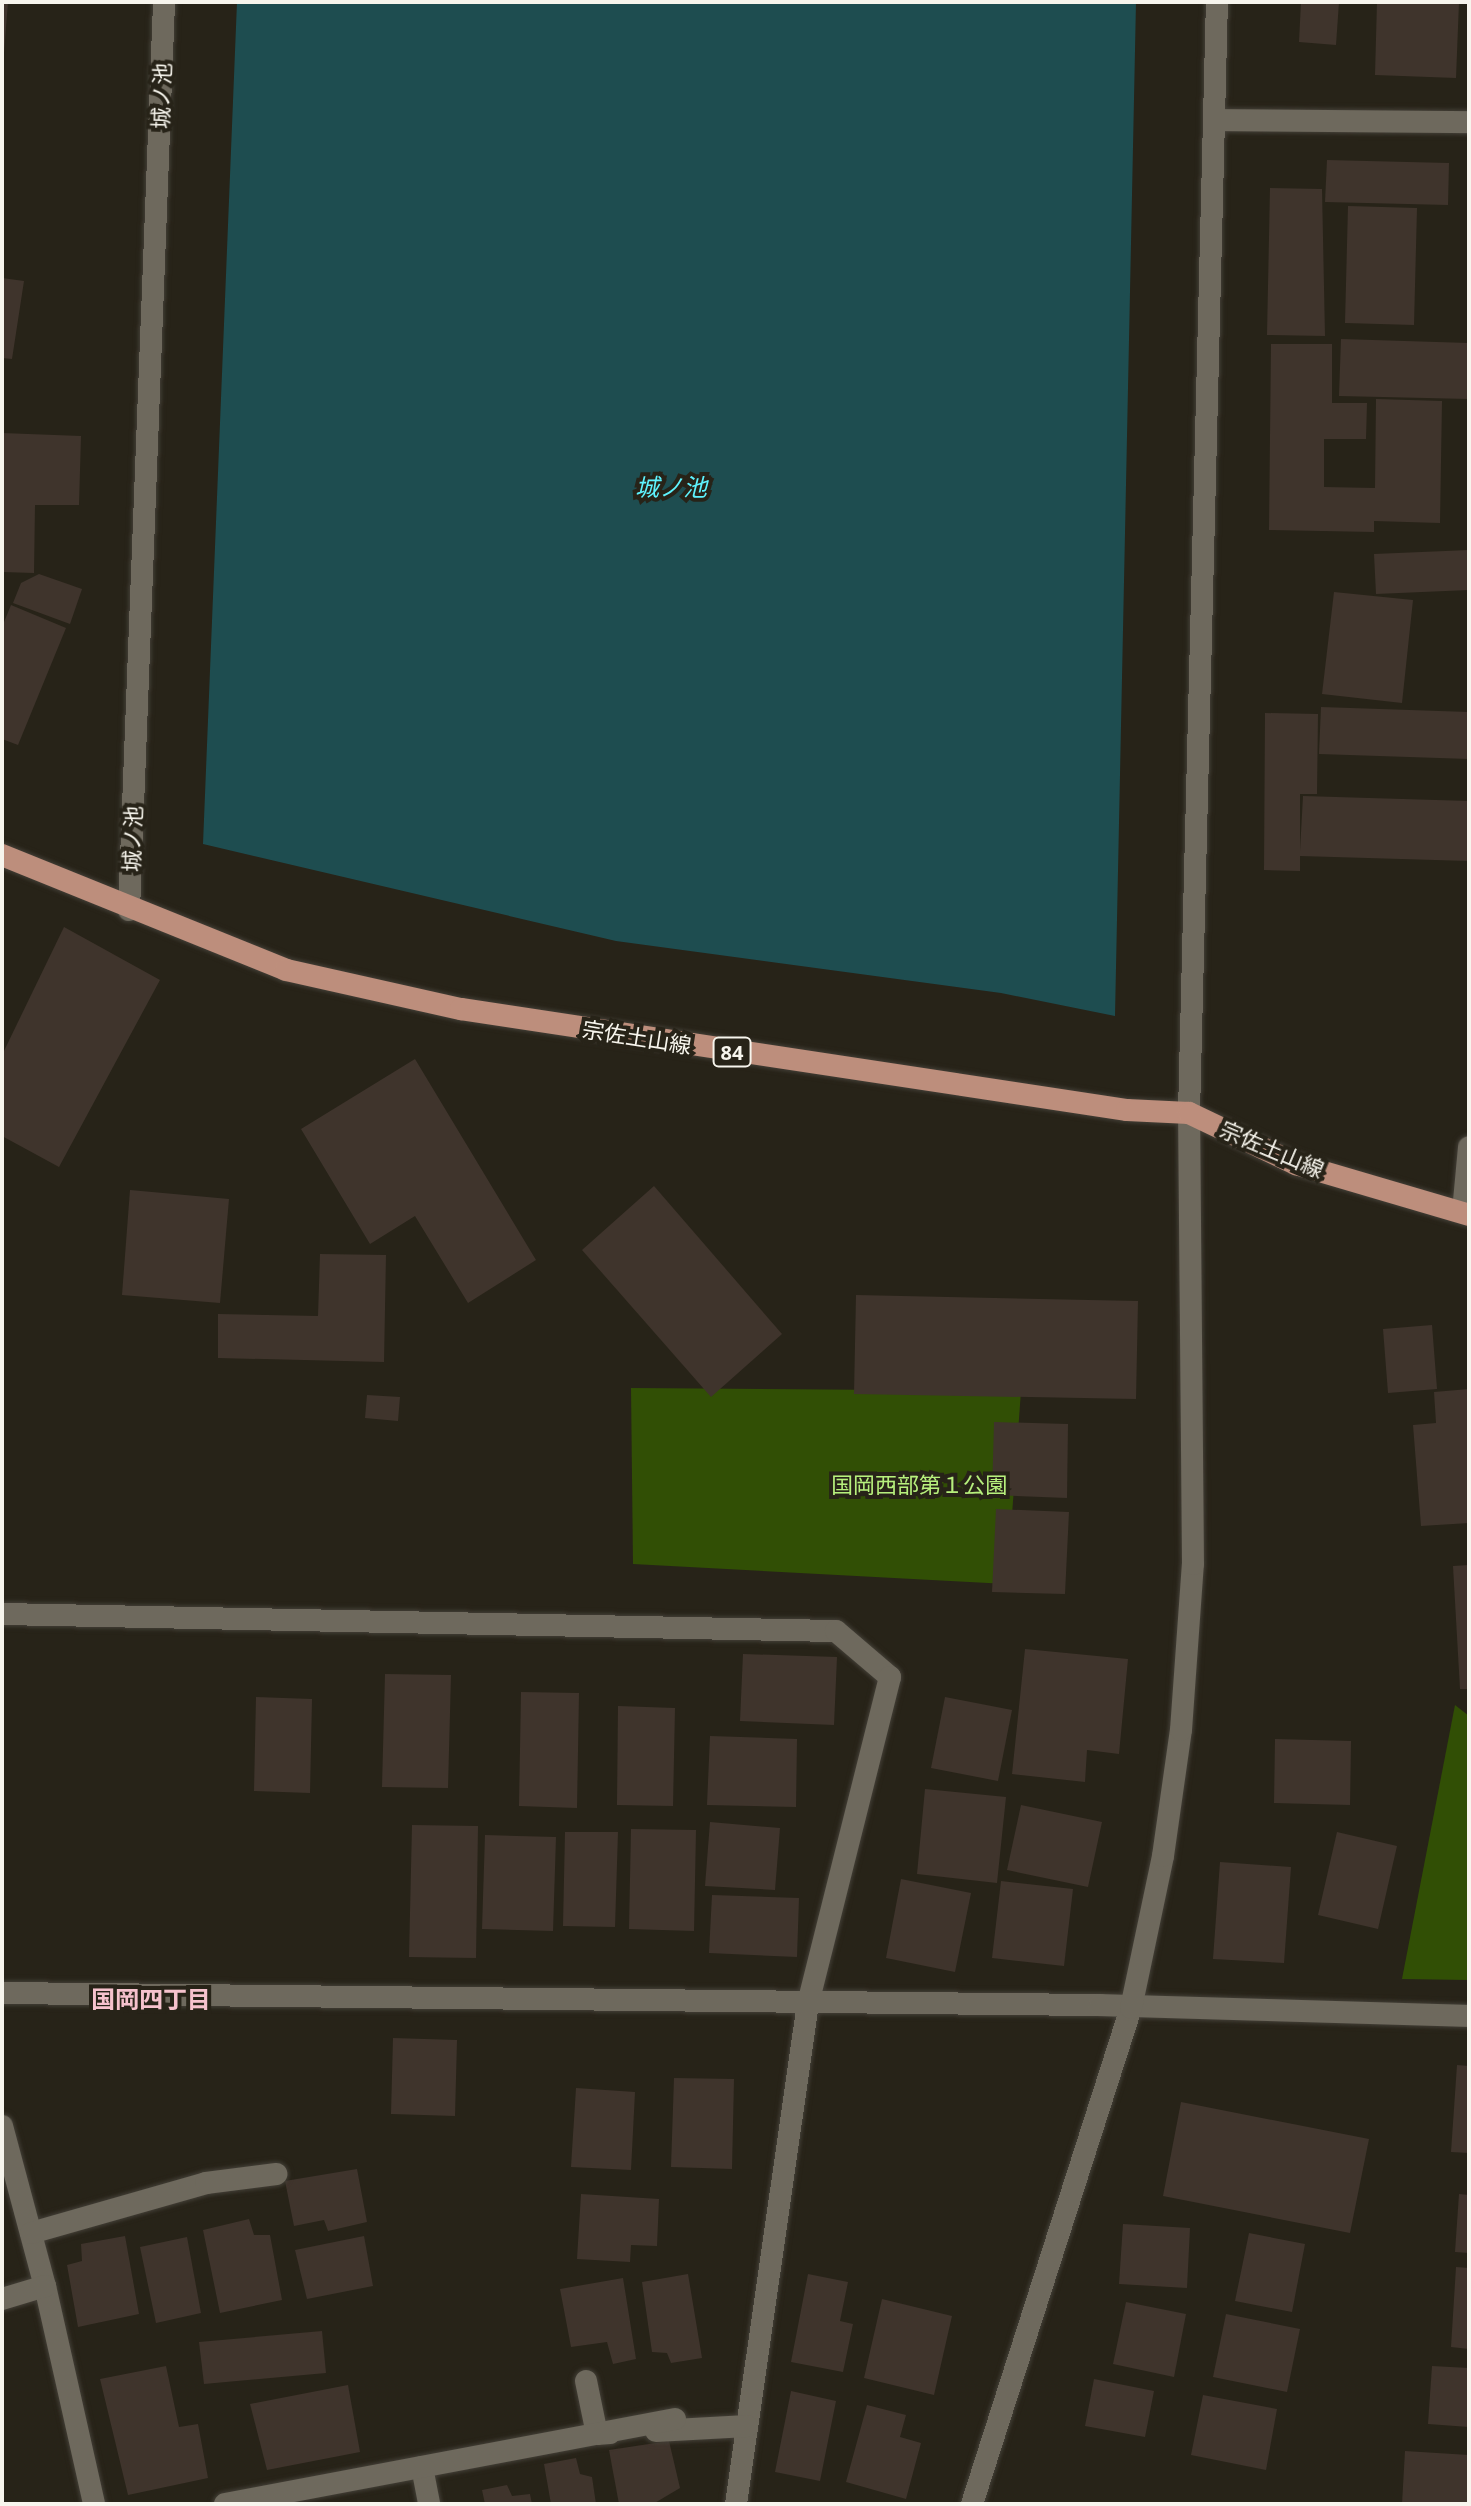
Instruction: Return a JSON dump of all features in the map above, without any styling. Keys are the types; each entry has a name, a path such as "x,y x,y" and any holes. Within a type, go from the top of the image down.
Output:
{"main road":[{"name":"宗佐土山線","path":"2,855 129,910 286,970 461,1009 1127,1110 1189,1113 1296,1164 1466,1214"}],"street":[{"name":"城ノ池","path":"129,910 164,2"},
{"path":"972,2504 1131,2008 1163,1856 1181,1730 1193,1564 1189,1113 1218,120 1217,2"},
{"path":"1218,120 1469,122"},
{"path":"1466,1214 1469,1147"},
{"path":"2,1614 836,1631 890,1677 808,2003 736,2504"},
{"path":"2,1993 1131,2008 1469,2016"},
{"path":"2,2126 45,2286 94,2504"},
{"path":"31,2233 206,2183 276,2174"},
{"path":"2,2299 45,2286"},
{"path":"586,2381 597,2434"},
{"path":"225,2504 675,2419"},
{"path":"597,2434 747,2426"},
{"path":"422,2467 429,2504"}],"green space":[{"name":"国岡西部第１公園","path":"631,1388 1021,1391 1007,1584 633,1564"},
{"path":"1455,1705 1469,1716 1469,1980 1402,1979"}],"water":[{"name":"城ノ池","path":"237,2 1136,2 1115,1016 1001,993 616,941 203,844"}],"building":[{"path":"2,2 8,2 4,53 2,53"},
{"path":"1301,2 1339,2 1336,45 1299,42"},
{"path":"1377,2 1459,2 1456,78 1375,75"},
{"path":"1327,160 1449,163 1448,205 1325,202"},
{"path":"1270,188 1322,189 1325,336 1267,335"},
{"path":"1348,206 1417,208 1414,325 1345,323"},
{"path":"2,278 24,281 12,359 2,358"},
{"path":"1341,339 1469,343 1469,399 1339,396"},
{"path":"1271,344 1332,344 1332,403 1367,403 1366,439 1324,439 1324,487 1375,488 1376,399 1442,401 1440,523 1374,521 1374,532 1269,530"},
{"path":"2,433 81,436 79,505 35,505 34,573 2,572"},
{"path":"1469,550 1469,590 1376,594 1374,554"},
{"path":"39,574 82,589 70,624 13,603 21,583"},
{"path":"1334,592 1413,600 1402,703 1322,694"},
{"path":"11,605 66,628 18,745 2,739 2,627"},
{"path":"1321,707 1469,712 1469,759 1319,754"},
{"path":"1265,713 1318,714 1317,794 1300,794 1300,851 1303,796 1469,801 1469,861 1300,856 1300,871 1264,870"},
{"path":"64,927 160,980 59,1167 2,1136 2,1055"},
{"path":"415,1059 536,1260 468,1303 415,1216 370,1244 301,1129"},
{"path":"654,1186 782,1334 711,1397 582,1250"},
{"path":"130,1190 229,1199 220,1303 122,1295"},
{"path":"320,1254 386,1255 384,1362 218,1358 218,1314 318,1316"},
{"path":"856,1295 1138,1301 1136,1399 854,1394"},
{"path":"1432,1325 1437,1389 1388,1393 1383,1329"},
{"path":"1469,1389 1469,1523 1421,1526 1413,1425 1436,1423 1434,1392"},
{"path":"367,1395 400,1397 398,1421 365,1418"},
{"path":"994,1422 1068,1424 1067,1498 992,1495"},
{"path":"996,1509 1069,1512 1065,1594 992,1592"},
{"path":"1469,1565 1469,1689 1460,1689 1453,1566"},
{"path":"1025,1649 1128,1659 1119,1754 1087,1750 1085,1782 1012,1774"},
{"path":"743,1654 837,1657 834,1725 740,1721"},
{"path":"385,1674 451,1675 448,1788 382,1787"},
{"path":"521,1692 579,1693 577,1808 519,1806"},
{"path":"256,1697 312,1699 310,1793 254,1791"},
{"path":"945,1697 1012,1710 998,1781 931,1768"},
{"path":"618,1706 675,1708 673,1806 617,1805"},
{"path":"710,1736 797,1739 796,1807 707,1805"},
{"path":"1275,1739 1351,1741 1350,1805 1274,1803"},
{"path":"925,1789 1006,1797 997,1883 917,1874"},
{"path":"1021,1805 1102,1822 1088,1887 1007,1870"},
{"path":"710,1822 780,1828 775,1890 705,1886"},
{"path":"412,1825 478,1826 476,1958 409,1957"},
{"path":"631,1829 696,1830 694,1931 629,1929"},
{"path":"565,1832 618,1832 615,1927 563,1926"},
{"path":"1337,1832 1397,1846 1378,1929 1318,1915"},
{"path":"485,1835 556,1837 553,1931 482,1929"},
{"path":"1220,1862 1291,1867 1284,1963 1213,1959"},
{"path":"901,1879 971,1893 955,1972 886,1958"},
{"path":"1001,1881 1073,1889 1064,1966 992,1958"},
{"path":"712,1895 799,1898 797,1957 709,1953"},
{"path":"393,2038 457,2040 455,2116 391,2114"},
{"path":"1457,2065 1469,2066 1469,2153 1451,2152"},
{"path":"674,2078 734,2079 732,2169 671,2167"},
{"path":"576,2088 635,2092 631,2170 571,2167"},
{"path":"1181,2102 1369,2139 1350,2233 1163,2196"},
{"path":"357,2169 367,2222 328,2231 324,2220 294,2226 285,2181"},
{"path":"581,2194 659,2199 657,2246 631,2245 630,2262 577,2259"},
{"path":"1459,2194 1469,2195 1469,2253 1455,2252"},
{"path":"249,2219 254,2235 270,2235 282,2300 220,2313 203,2230"},
{"path":"1123,2224 1190,2228 1187,2288 1119,2284"},
{"path":"1249,2233 1305,2244 1292,2312 1235,2301"},
{"path":"125,2236 139,2314 78,2327 67,2265 82,2261 81,2244"},
{"path":"364,2236 373,2286 307,2299 295,2250"},
{"path":"187,2237 201,2313 156,2323 140,2247"},
{"path":"1456,2267 1469,2268 1469,2349 1451,2347"},
{"path":"688,2274 702,2358 671,2363 667,2353 652,2352 642,2282"},
{"path":"808,2274 848,2282 840,2321 853,2324 843,2372 791,2362"},
{"path":"623,2278 636,2359 613,2364 607,2342 571,2347 560,2289"},
{"path":"882,2299 952,2316 934,2395 864,2378"},
{"path":"1126,2302 1186,2314 1174,2377 1113,2364"},
{"path":"1226,2314 1300,2329 1287,2392 1213,2377"},
{"path":"322,2331 326,2373 204,2384 199,2342"},
{"path":"166,2366 179,2427 198,2424 208,2478 128,2495 100,2379"},
{"path":"1432,2366 1469,2368 1469,2427 1428,2424"},
{"path":"1094,2379 1154,2391 1145,2437 1085,2426"},
{"path":"348,2385 360,2452 267,2470 250,2404"},
{"path":"791,2391 836,2401 820,2481 775,2472"},
{"path":"1203,2395 1277,2409 1266,2470 1191,2455"},
{"path":"867,2405 906,2415 900,2437 921,2443 906,2499 846,2482"},
{"path":"669,2441 680,2488 653,2504 619,2504 609,2450"},
{"path":"1405,2451 1469,2455 1469,2504 1402,2504"},
{"path":"576,2458 580,2474 592,2477 596,2504 551,2504 544,2464"},
{"path":"507,2485 512,2496 530,2494 532,2504 485,2504 482,2490"}],"district":[{"name":"国岡四丁目","path":"151,1999"}]}
